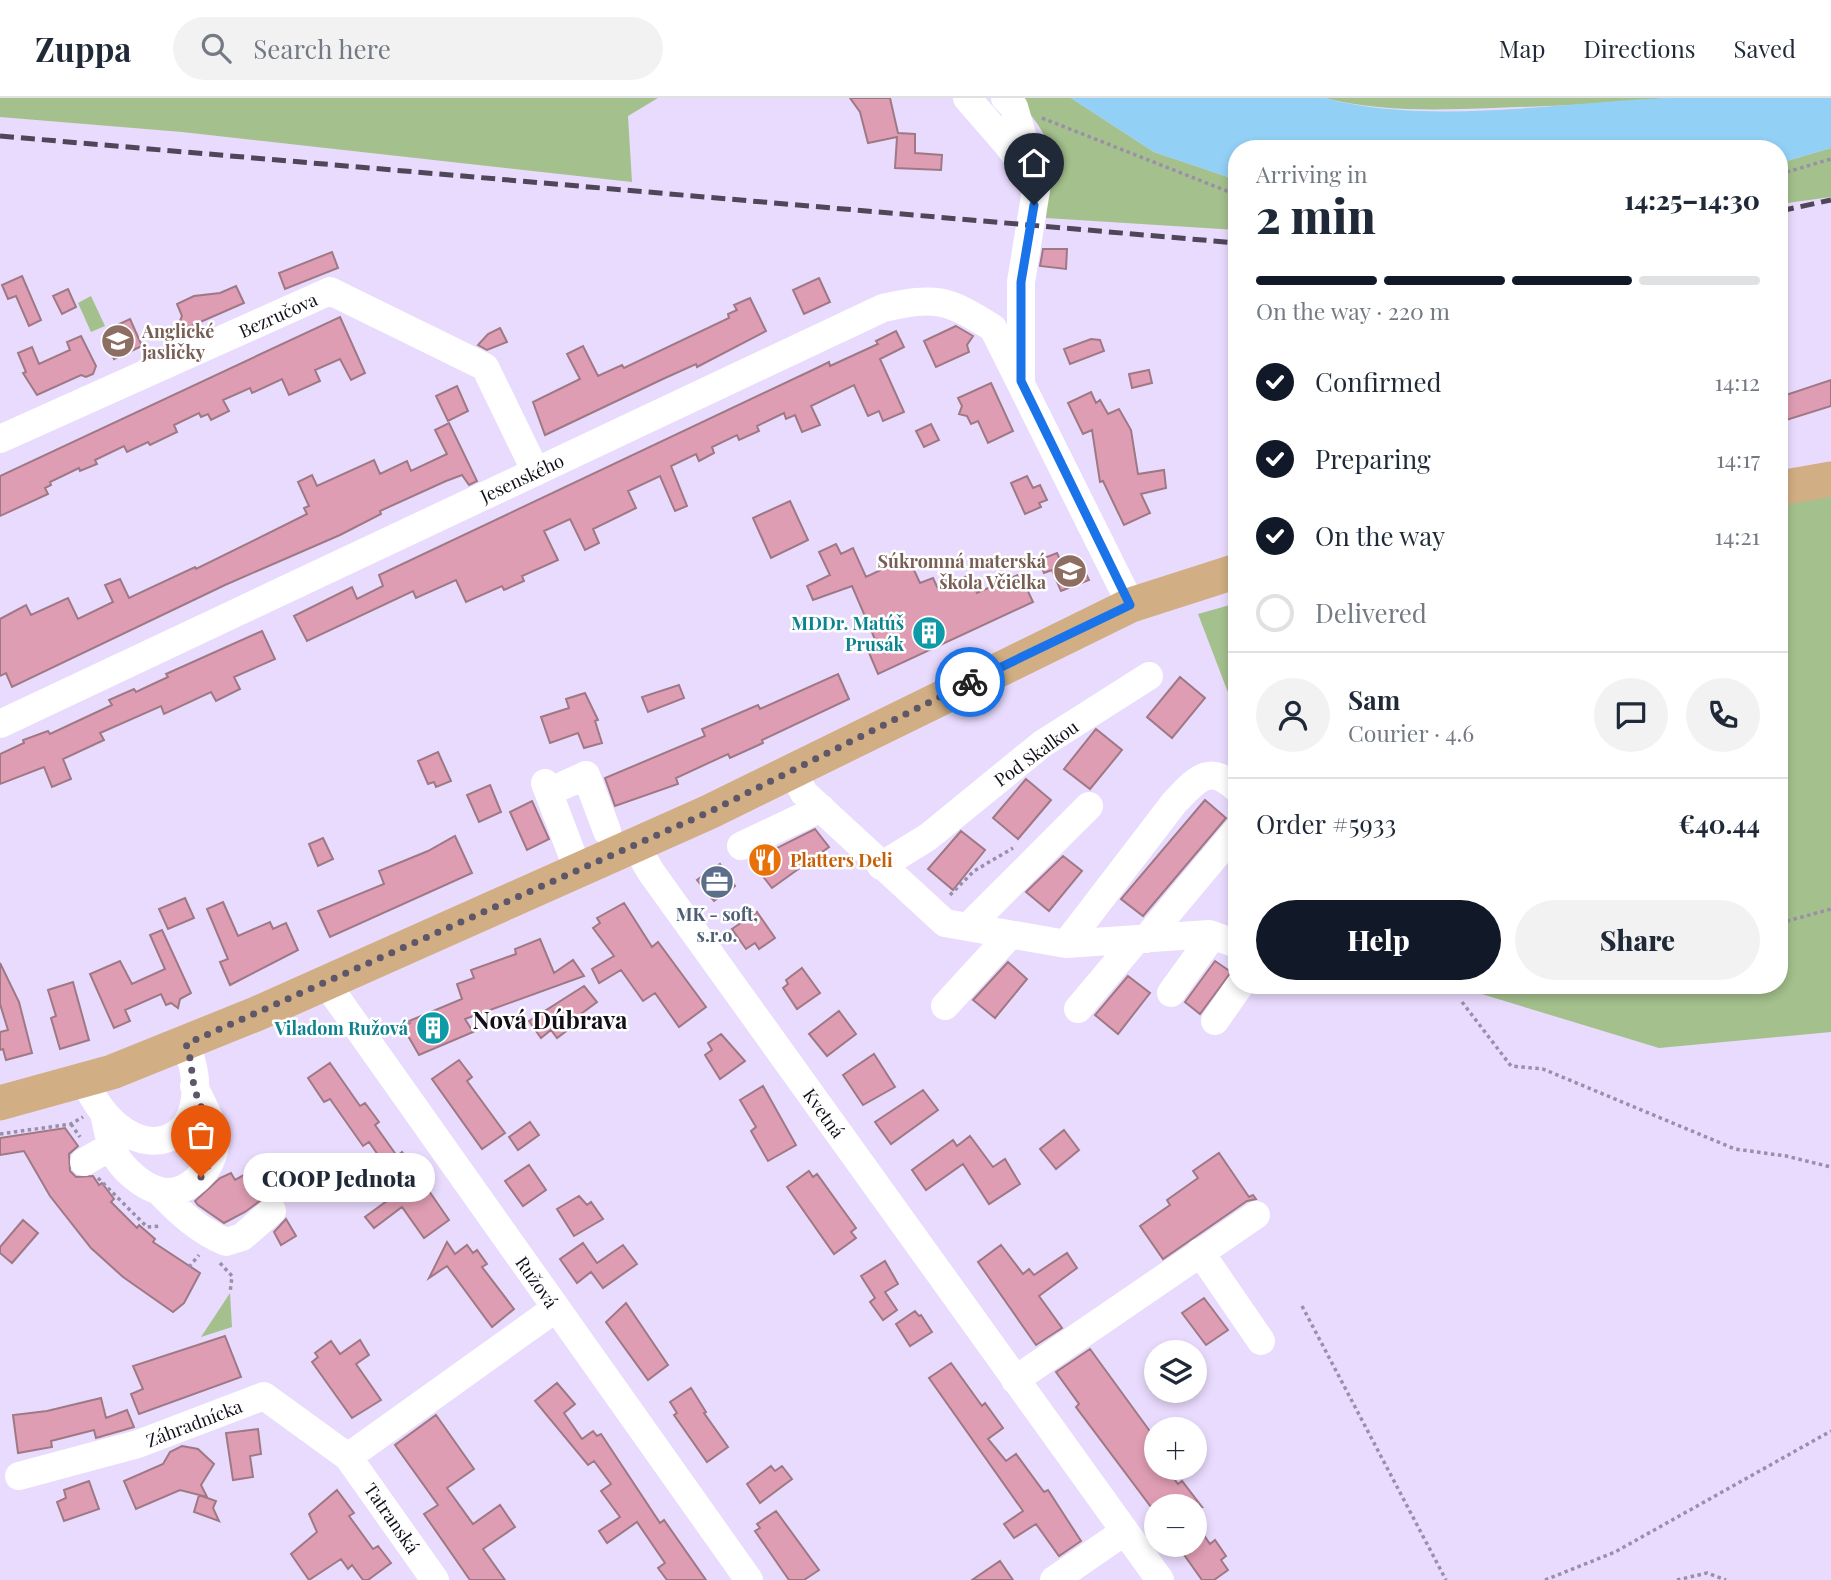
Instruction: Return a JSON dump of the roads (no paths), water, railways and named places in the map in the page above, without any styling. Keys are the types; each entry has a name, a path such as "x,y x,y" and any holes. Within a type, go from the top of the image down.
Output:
{"main road":[{"path":"1788,487 1831,479"},
{"path":"0,1103 85,1080 186,1044 578,870 621,838 793,772 1130,605 1228,574"}],"street":[{"path":"967,98 1037,184"},
{"path":"1009,103 1037,184"},
{"name":"Jesenského","path":"1021,381 1021,282 1037,184"},
{"name":"Bezručova","path":"0,439 330,291 485,367 536,472"},
{"name":"Jesenského","path":"0,724 883,308 923,299 957,305 993,328 1130,605"},
{"name":"Pod Skalkou","path":"881,866 928,837 1042,744 1149,676"},
{"path":"793,772 804,793 921,904 945,923 1066,944 1141,939 1225,940"},
{"path":"1066,944 1174,803 1195,782 1209,774 1224,776 1228,780"},
{"name":"Kvetná","path":"578,870 547,788 586,775 621,838 659,883 1160,1580"},
{"path":"968,927 1089,806"},
{"path":"741,846 821,808"},
{"path":"1078,1009 1228,840"},
{"path":"945,1006 1010,934"},
{"path":"1171,993 1225,940"},
{"name":"Ružová","path":"326,983 749,1580"},
{"path":"1215,1021 1234,994"},
{"path":"85,1080 97,1108 125,1133 147,1142 168,1140 184,1128 193,1110 194,1066 186,1044"},
{"path":"159,1191 178,1189 201,1177 210,1164 215,1141 194,1086"},
{"path":"104,1114 112,1146 119,1160 137,1179 159,1191 184,1218 205,1233 226,1242 242,1237 272,1211"},
{"path":"83,1162 112,1146"},
{"path":"1015,1380 1256,1215"},
{"path":"1200,1252 1262,1341"},
{"path":"348,1457 556,1308"},
{"name":"Záhradnícka","path":"19,1476 138,1444 264,1396 348,1457"},
{"name":"Tatranská","path":"348,1457 435,1580"},
{"path":"1054,1580 1124,1532"}],"water":[{"path":"1071,98 1324,98 1365,106 1451,111 1670,98 1831,98 1831,148 1788,161 1788,140 1228,140 1228,177 1154,152"}],"railway":[{"path":"0,136 1228,242"},
{"path":"1788,209 1831,200"}],"place":[{"name":"Anglické jasličky","path":"118,341"},
{"name":"Súkromná materská škola Včielka","path":"1070,571"},
{"name":"MDDr. Matúš Prusák","path":"929,633"},
{"name":"Platters Deli","path":"765,860"},
{"name":"MK - soft, s.r.o.","path":"717,882"},
{"name":"Viladom Ružová","path":"433,1028"},
{"name":"COOP Jednota","path":"201,1177"}],"district":[{"name":"Nová Dúbrava","path":"550,1019"}]}
